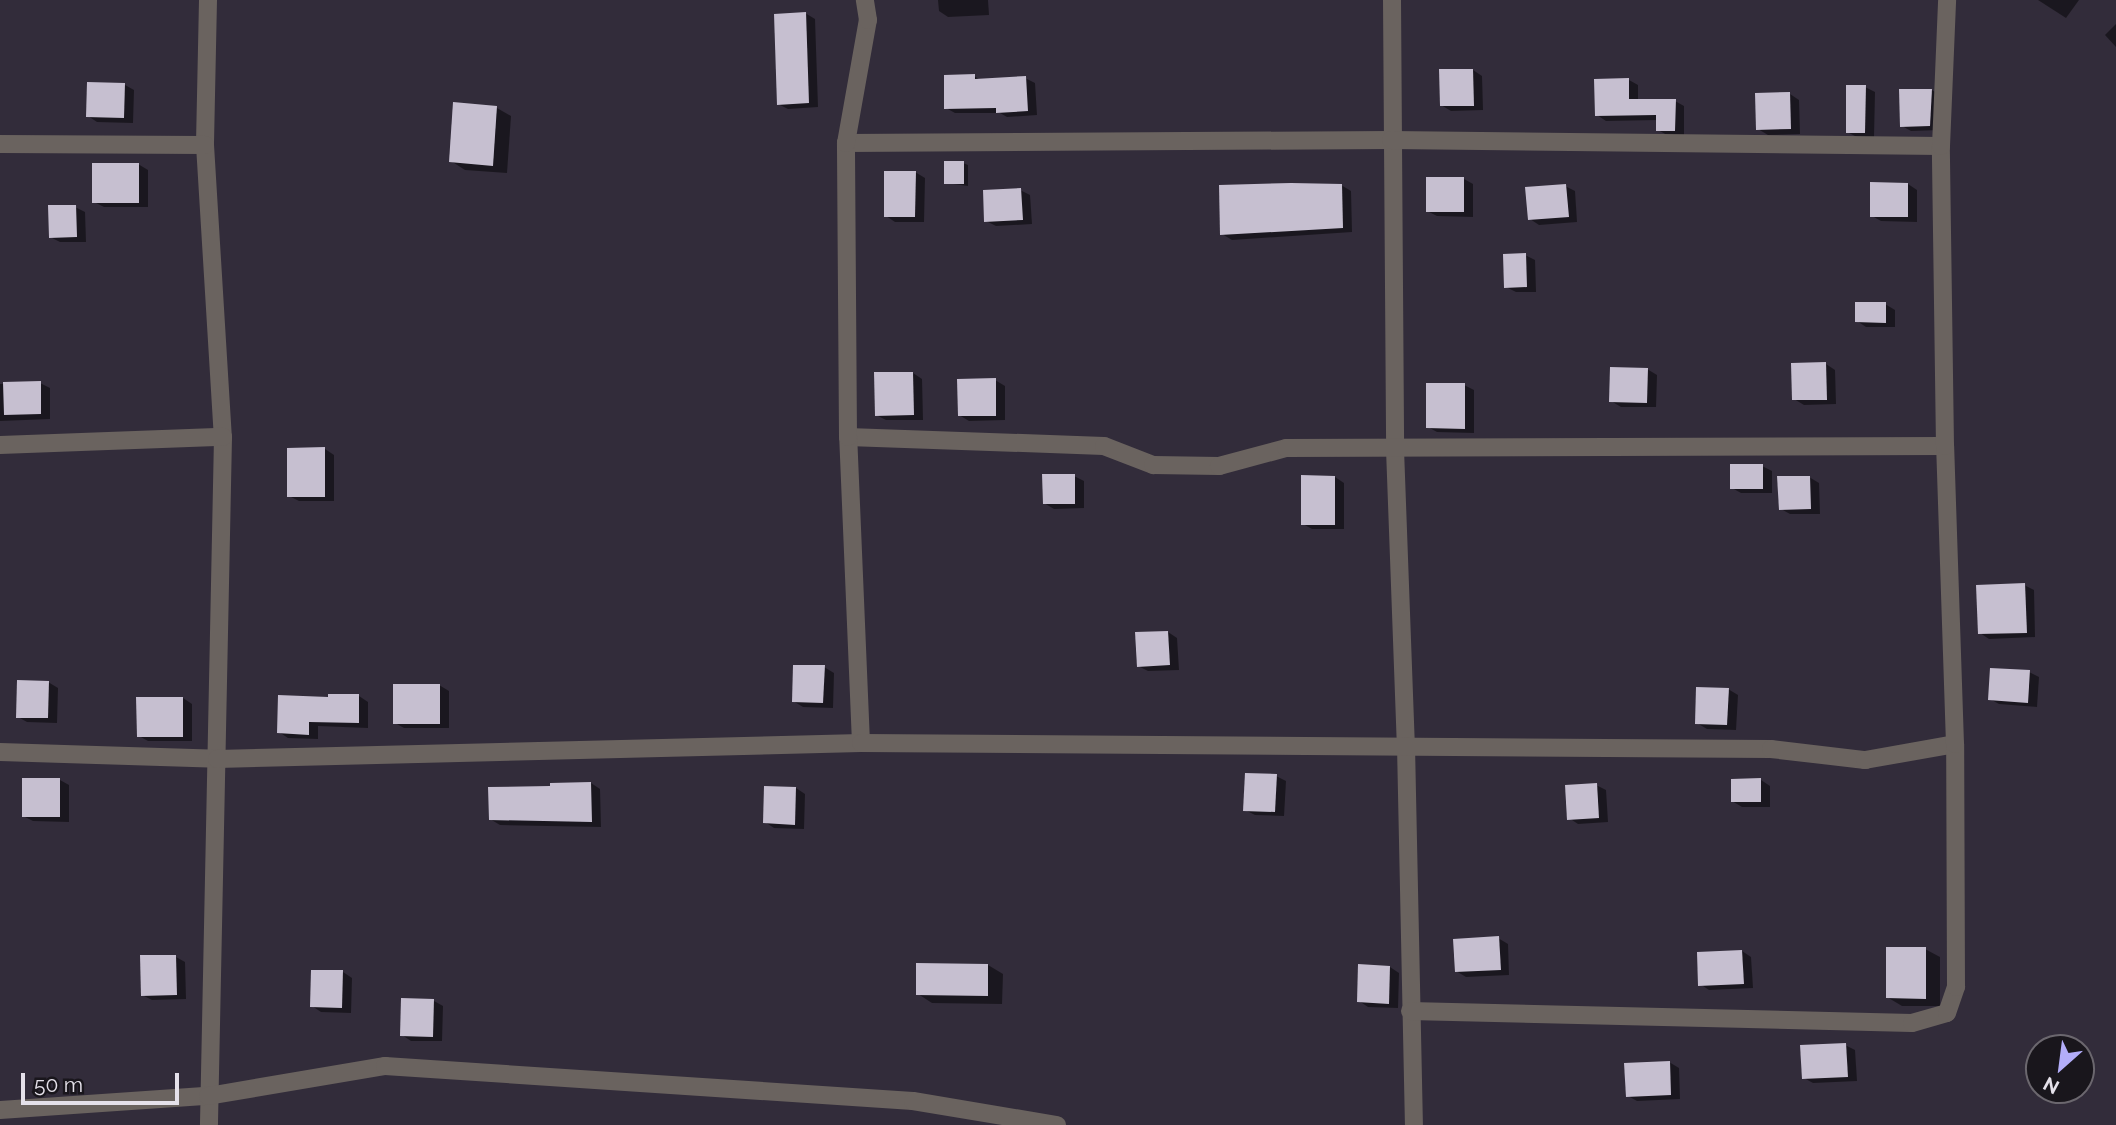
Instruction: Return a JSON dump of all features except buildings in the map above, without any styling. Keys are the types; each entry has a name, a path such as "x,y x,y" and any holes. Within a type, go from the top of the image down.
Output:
{"street":[{"path":"208,0 205,145 223,437 209,1125"},
{"path":"861,743 848,437 846,143 868,20 865,0"},
{"path":"1392,0 1395,449 1406,746 1413,1125"},
{"path":"1410,1011 1912,1023 1947,1013 1956,987 1955,744 1945,446 1941,146 1947,0"},
{"path":"846,143 1391,140 1941,146"},
{"path":"0,144 205,145"},
{"path":"0,445 223,437"},
{"path":"848,437 1104,446 1153,465 1219,466 1286,448 1945,446"},
{"path":"0,752 217,759 861,743 1771,749 1865,760 1955,744"},
{"path":"0,1110 208,1096 386,1066 913,1101 1057,1125"}]}
